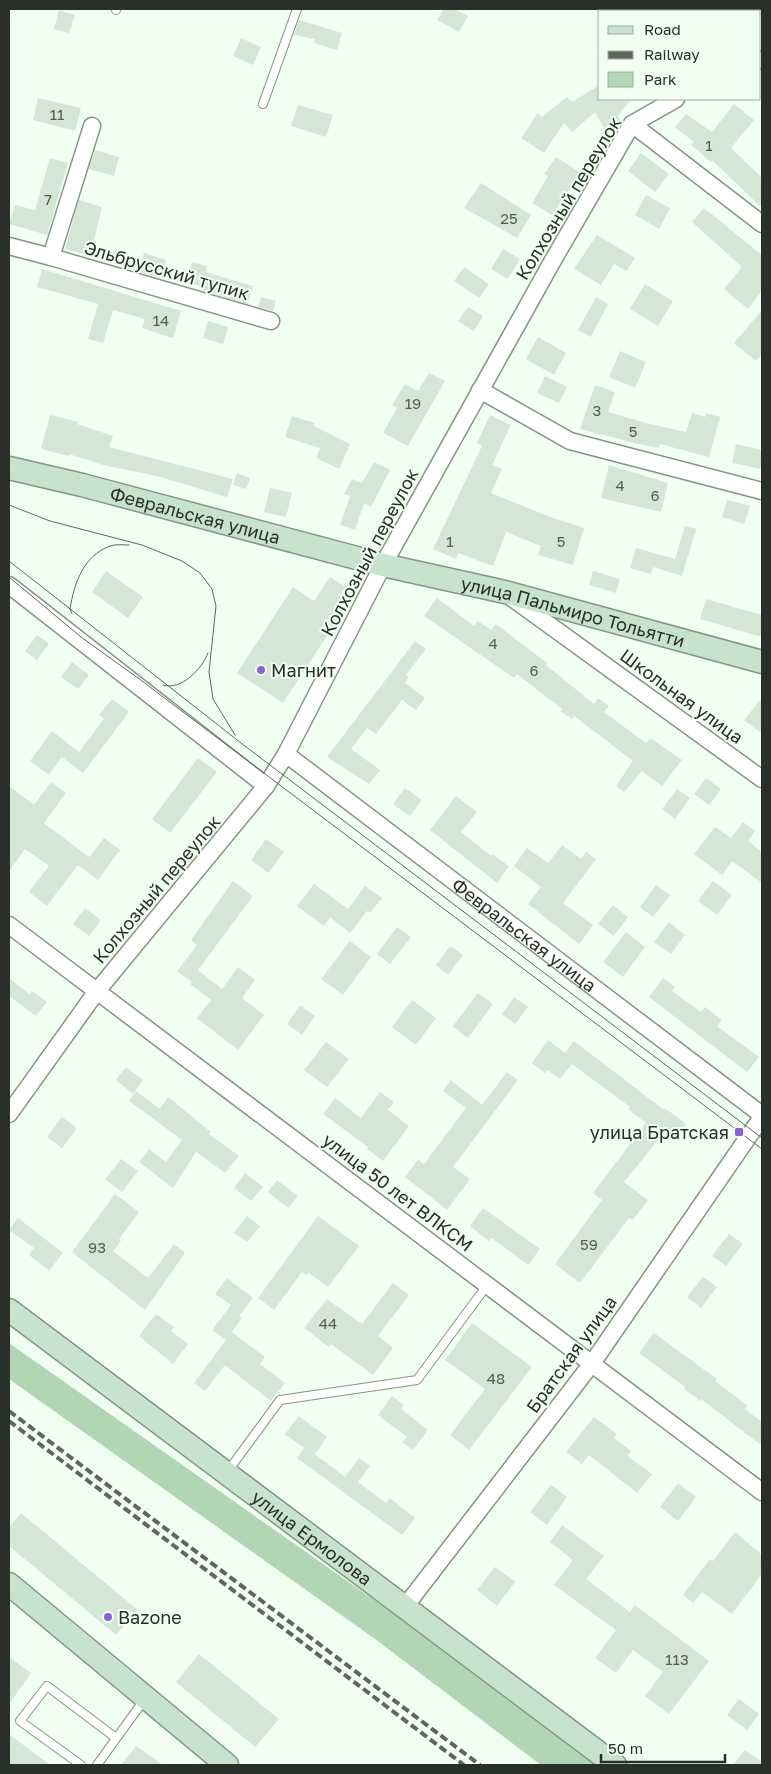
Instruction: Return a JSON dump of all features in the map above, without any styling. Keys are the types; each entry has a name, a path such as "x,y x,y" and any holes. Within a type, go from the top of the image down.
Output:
{"street":[{"name":"Колхозный переулок","path":"9,1114 97,991 266,786 286,754 383,565 480,390 632,124 674,100"},
{"path":"632,124 762,224"},
{"path":"51,257 92,126"},
{"name":"Эльбрусский тупик","path":"9,246 271,321"},
{"path":"480,390 570,442 762,491"},
{"name":"Февральская улица","path":"9,468 82,485 383,565"},
{"name":"улица Пальмиро Тольятти","path":"383,565 505,592 762,662"},
{"path":"9,585 266,786"},
{"name":"Школьная улица","path":"505,592 762,779"},
{"name":"Февральская улица","path":"286,754 762,1116"},
{"name":"улица 50 лет ВЛКСМ","path":"9,925 592,1362 762,1492"},
{"name":"Братская улица","path":"404,1608 592,1362 762,1116"},
{"name":"улица Ермолова","path":"9,1310 615,1765"},
{"path":"9,1584 227,1765"}],"lane":[{"path":"263,104 297,9"},
{"path":"226,1473 280,1400 417,1380 488,1284"},
{"path":"81,1765 20,1721 47,1686 116,1738"},
{"path":"97,1765 146,1698"}],"green space":[{"path":"9,1343 387,1609 595,1765 541,1765 375,1639 9,1379"}],"building":[{"path":"444,9 454,9 468,16 459,32 437,20"},
{"path":"59,10 75,15 69,33 54,29"},
{"path":"299,20 342,33 337,50 314,43 315,39 294,35"},
{"path":"241,38 261,47 253,65 233,56"},
{"path":"598,86 598,100 630,100 618,116 621,122 606,131 595,112 572,132 564,123 544,153 521,138 538,113 542,117 567,97 572,102"},
{"path":"38,98 81,108 75,131 33,120"},
{"path":"734,104 754,120 731,148 762,178 762,208 712,160 711,162 691,145 694,142 675,127 686,114 712,132"},
{"path":"298,105 333,115 326,137 291,126"},
{"path":"95,150 119,157 114,176 89,169"},
{"path":"641,153 669,174 655,192 628,171"},
{"path":"556,157 581,173 552,215 532,203 548,176 544,174"},
{"path":"50,158 68,163 47,235 9,224 15,205 35,210"},
{"path":"481,183 531,215 517,238 464,208"},
{"path":"646,195 670,208 659,229 635,215"},
{"path":"79,200 102,207 90,256 65,249"},
{"path":"704,208 762,255 762,291 748,309 724,289 742,267 692,222"},
{"path":"597,235 635,258 626,271 614,264 601,285 574,269"},
{"path":"503,249 520,259 508,279 491,269"},
{"path":"144,253 166,260 161,278 139,272"},
{"path":"192,262 207,266 206,272 253,286 248,304 202,290 203,287 186,282"},
{"path":"464,267 489,284 479,298 454,281"},
{"path":"42,269 181,311 173,338 142,328 145,319 113,310 103,343 88,339 98,304 37,287"},
{"path":"645,284 673,301 658,326 630,309"},
{"path":"261,297 276,301 273,311 258,307"},
{"path":"596,297 608,304 591,337 578,330"},
{"path":"468,307 483,316 474,331 458,321"},
{"path":"762,310 762,354 756,361 734,343"},
{"path":"208,321 228,327 223,344 203,338"},
{"path":"538,337 566,353 554,375 526,359"},
{"path":"620,351 646,362 635,388 609,377"},
{"path":"429,373 445,381 408,446 383,433 397,408 392,405 405,384 418,391"},
{"path":"545,376 567,387 559,403 537,393"},
{"path":"595,385 615,392 608,412 646,423 686,432 692,413 705,417 706,413 720,417 709,457 660,444 659,448 638,444 580,429"},
{"path":"50,415 78,422 77,424 113,436 109,447 233,479 227,497 157,476 103,465 69,454 69,456 41,449"},
{"path":"490,415 511,425 492,465 502,469 491,493 550,517 584,528 573,565 538,555 541,546 506,532 493,566 458,553 456,559 433,549 482,446 477,443"},
{"path":"292,416 315,423 314,426 350,444 339,469 316,458 320,448 285,437"},
{"path":"736,444 762,450 762,469 732,463"},
{"path":"374,462 390,470 371,507 364,503 355,530 340,525 350,496 344,494 352,479 362,483"},
{"path":"609,465 668,483 661,512 601,498"},
{"path":"237,473 250,478 246,489 233,485"},
{"path":"270,488 292,493 286,517 264,512"},
{"path":"727,500 750,506 744,524 722,517"},
{"path":"685,526 696,529 682,576 653,567 651,574 630,568 636,548 675,559"},
{"path":"106,571 143,597 128,618 92,592"},
{"path":"593,571 620,579 616,593 589,585"},
{"path":"330,577 355,593 283,703 237,673 293,587 314,601"},
{"path":"437,598 474,626 478,621 491,630 496,624 547,663 546,665 594,704 598,698 609,706 604,712 646,743 650,738 682,760 662,786 642,771 624,792 616,786 633,761 574,716 572,719 560,711 562,709 517,674 514,678 424,616"},
{"path":"706,599 762,615 762,637 700,619"},
{"path":"37,635 49,644 37,660 25,651"},
{"path":"415,641 426,649 406,675 409,677 405,683 425,698 416,710 402,700 376,734 367,728 351,749 380,770 369,784 327,757"},
{"path":"72,662 89,675 78,689 61,677"},
{"path":"762,698 762,734 744,720"},
{"path":"112,699 129,712 83,773 62,757 49,775 30,761 52,731 79,752 104,719 99,715"},
{"path":"198,758 217,772 170,833 152,819"},
{"path":"706,778 721,789 709,805 694,794"},
{"path":"51,782 66,793 44,823 89,857 104,838 120,850 98,880 78,865 47,906 29,892 49,866 25,849 9,871 9,786 34,805"},
{"path":"405,788 422,800 410,816 393,804"},
{"path":"677,789 690,798 675,819 662,809"},
{"path":"456,796 477,812 461,832 491,856 492,854 509,866 497,883 430,830"},
{"path":"743,822 755,831 748,841 762,852 762,883 732,861 722,875 694,854 715,827 731,838"},
{"path":"266,839 284,852 268,873 251,860"},
{"path":"562,845 581,859 586,852 596,859 563,903 593,925 579,944 528,904 541,887 514,866 527,848 548,863"},
{"path":"233,881 253,896 198,970 222,989 238,967 255,980 242,998 264,1015 238,1050 197,1018 211,1000 177,971 197,945 191,940"},
{"path":"713,881 732,895 717,915 698,901"},
{"path":"314,884 348,909 365,886 382,898 370,913 367,911 350,933 330,917 324,926 297,906"},
{"path":"656,885 670,895 653,917 640,907"},
{"path":"613,905 628,917 614,936 598,924"},
{"path":"85,908 101,920 89,936 73,924"},
{"path":"669,922 685,935 671,954 654,942"},
{"path":"397,927 411,937 390,964 377,954"},
{"path":"626,932 645,947 623,977 603,962"},
{"path":"350,941 371,957 343,995 321,979"},
{"path":"450,946 463,955 448,975 436,965"},
{"path":"9,978 29,994 32,991 47,1002 36,1016 9,996"},
{"path":"663,978 675,987 672,991 701,1012 705,1007 722,1020 717,1026 759,1057 747,1072 649,997"},
{"path":"478,993 493,1004 468,1038 453,1026"},
{"path":"514,997 528,1007 515,1024 502,1014"},
{"path":"412,1000 436,1018 416,1045 392,1027"},
{"path":"300,1005 315,1016 302,1035 287,1024"},
{"path":"548,1040 565,1053 574,1041 664,1110 665,1108 686,1124 676,1136 667,1129 624,1182 648,1200 633,1220 629,1218 580,1283 555,1264 602,1200 593,1193 646,1123 628,1109 630,1107 572,1064 560,1079 547,1070 545,1073 532,1063"},
{"path":"326,1042 349,1059 327,1087 304,1070"},
{"path":"126,1067 143,1080 133,1094 116,1080"},
{"path":"507,1072 518,1080 453,1167 470,1179 447,1210 405,1177 418,1160 424,1164 466,1108 443,1091 451,1080 482,1105"},
{"path":"136,1091 160,1109 168,1097 211,1132 209,1134 239,1156 225,1173 196,1152 173,1188 139,1162 149,1149 166,1162 182,1140 129,1101"},
{"path":"380,1092 394,1102 388,1110 409,1126 383,1161 367,1149 368,1147 323,1114 335,1098 361,1118"},
{"path":"62,1117 77,1128 62,1148 47,1137"},
{"path":"121,1159 138,1171 122,1192 105,1179"},
{"path":"245,1173 263,1187 251,1201 234,1188"},
{"path":"277,1180 298,1196 288,1208 268,1192"},
{"path":"115,1194 139,1212 119,1239 121,1241 113,1251 148,1278 174,1244 185,1253 145,1310 72,1252"},
{"path":"483,1208 540,1249 528,1265 492,1238 489,1241 470,1226"},
{"path":"247,1216 260,1226 247,1242 234,1233"},
{"path":"318,1216 359,1246 328,1287 309,1273 306,1275 302,1272 274,1310 258,1298"},
{"path":"18,1218 63,1253 49,1271 29,1255 34,1248 9,1230"},
{"path":"729,1234 743,1244 726,1266 712,1256"},
{"path":"703,1277 717,1287 701,1308 687,1297"},
{"path":"227,1278 253,1298 239,1316 242,1318 226,1340 212,1330 231,1305 215,1294"},
{"path":"393,1283 409,1295 378,1336 393,1348 373,1375 331,1344 329,1347 304,1328 327,1299 362,1324"},
{"path":"156,1314 174,1327 171,1331 188,1344 173,1364 139,1336"},
{"path":"472,1323 532,1367 469,1450 450,1435 485,1389 445,1360"},
{"path":"232,1332 265,1357 260,1364 285,1383 271,1401 225,1365 205,1391 194,1383"},
{"path":"654,1333 717,1379 715,1381 748,1406 745,1409 762,1422 762,1446 701,1399 700,1401 684,1389 685,1387 639,1353"},
{"path":"392,1396 404,1405 401,1409 428,1430 413,1450 402,1442 407,1437 378,1415"},
{"path":"299,1416 327,1437 315,1454 345,1477 359,1458 370,1466 358,1482 386,1503 390,1498 415,1518 402,1535 297,1458 304,1448 285,1434"},
{"path":"594,1417 617,1434 614,1438 631,1451 627,1456 652,1474 637,1493 589,1455 582,1464 566,1452"},
{"path":"678,1483 696,1497 678,1521 660,1507"},
{"path":"551,1485 567,1497 547,1525 530,1512"},
{"path":"21,1513 138,1610 116,1635 9,1546 9,1527"},
{"path":"562,1525 604,1556 586,1579 630,1612 635,1605 709,1661 669,1714 645,1696 663,1672 633,1650 616,1673 595,1658 616,1630 554,1585 573,1560 550,1542"},
{"path":"735,1532 762,1555 762,1574 732,1614 702,1592 693,1603 683,1595 710,1559 713,1561"},
{"path":"495,1567 515,1582 497,1606 477,1590"},
{"path":"199,1654 279,1719 255,1747 176,1682"},
{"path":"9,1657 31,1673 9,1704"},
{"path":"739,1699 759,1714 747,1730 727,1715"},
{"path":"9,1734 50,1765 9,1765"},
{"path":"136,1746 163,1765 121,1765"},
{"path":"745,1750 762,1762 762,1765 733,1765"}],"tram line":[{"path":"9,505 50,521 142,545 182,561 200,573 212,589 216,606 209,672 213,699 235,735"},
{"path":"72,614 70,609 74,590 81,572 87,564 93,557 110,546 129,545"},
{"path":"9,561 241,743 762,1138"},
{"path":"9,577 81,637 762,1149"},
{"path":"163,685 170,686 184,682 201,666 208,653"}],"railway":[{"path":"9,1411 480,1765"},
{"path":"9,1421 464,1765"}],"place":[{"name":"Магнит","path":"261,670"},
{"name":"улица Братская","path":"739,1132"},
{"name":"Bazone","path":"108,1617"}]}
